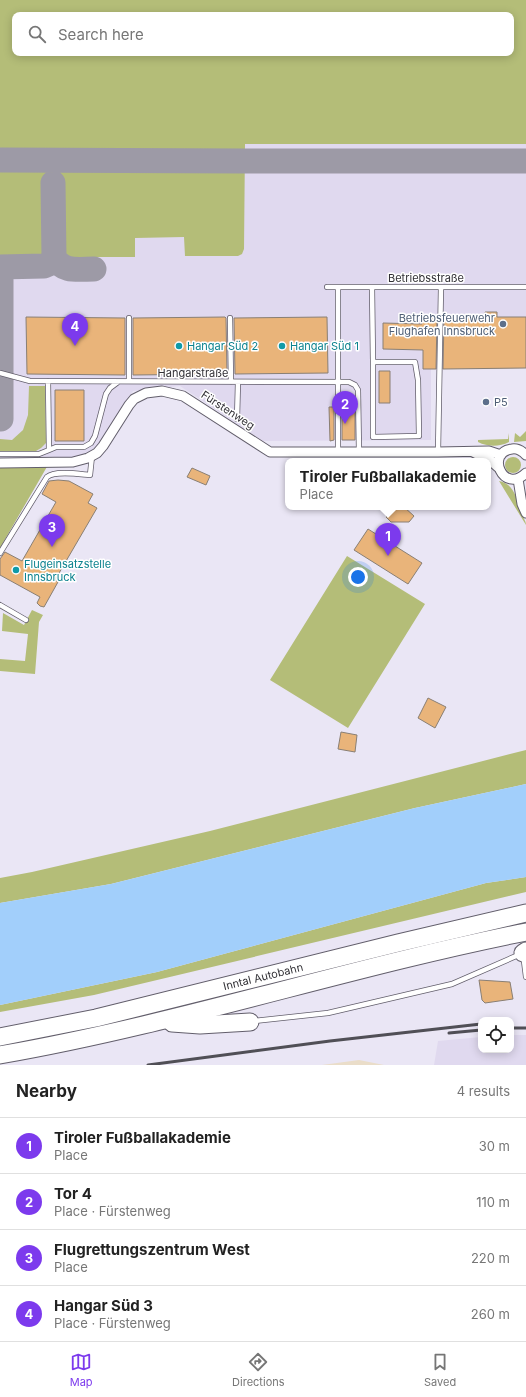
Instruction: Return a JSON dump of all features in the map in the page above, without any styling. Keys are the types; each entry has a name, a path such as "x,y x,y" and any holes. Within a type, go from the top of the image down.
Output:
{"highway":[{"name":"Inntal Autobahn","path":"0,1037 96,1018 405,942 526,914"},
{"name":"Inntal Autobahn","path":"0,1055 156,1022 403,960 526,932"},
{"path":"156,1022 200,1025 250,1022"}],"street":[{"name":"Fürstenweg","path":"0,463 77,462 92,456 103,446 134,399 146,393 162,391 174,392 183,396 270,452 489,451 501,455"},
{"path":"499,468 498,464 501,455 509,449 524,450"},
{"name":"Fürstenweg","path":"473,452 484,458"},
{"name":"Fürstenweg","path":"491,462 508,478 518,479"},
{"path":"526,473 518,479 522,504 526,513"}],"lane":[{"name":"Betriebsstraße","path":"327,287 526,287"},
{"path":"338,287 338,452"},
{"path":"372,287 373,362 374,437 419,436 418,380 415,362 373,362"},
{"path":"438,452 441,287"},
{"path":"129,318 129,382"},
{"path":"230,318 231,382"},
{"name":"Hangarstraße","path":"0,373 30,381 338,381 352,383 358,390 359,452"},
{"path":"48,381 49,450"},
{"path":"0,454 39,454 56,447 84,446 91,443 95,436 104,400 110,388 118,382"},
{"path":"237,419 238,382"},
{"path":"0,553 47,477 50,474 56,473 90,475 92,456"},
{"path":"0,605 26,620"},
{"path":"250,1022 328,1013 452,984 524,952 526,977"}],"shaded area":[{"path":"0,0 526,0 526,368 431,369 431,440 263,441 180,386 133,391 98,449 77,460 0,460"},
{"path":"514,1035 526,1035 526,1065 434,1065 438,1041 478,1037 478,1053 514,1053"},
{"path":"359,1060 384,1065 322,1065"}],"green space":[{"path":"0,0 526,0 526,144 245,144 244,249 242,254 238,256 185,256 184,237 135,238 135,257 0,257"},
{"path":"29,386 45,386 46,443 36,451 0,451 0,439 12,440 23,430 28,415"},
{"path":"526,431 526,441 514,442 515,433 520,437"},
{"path":"509,433 509,442 501,445 490,446 478,442 478,440 508,439"},
{"path":"513,457 519,459 521,465 519,471 513,473 507,471 505,465 507,459"},
{"path":"0,464 48,465 0,548"},
{"path":"499,481 505,483 512,490 526,525"},
{"path":"347,556 425,604 348,728 270,680"},
{"path":"32,610 43,615 39,622 35,674 0,671 0,659 25,661 28,634 2,631 3,613 24,625"},
{"path":"526,750 526,784 415,808 111,884 0,903 0,878 210,831"},
{"path":"526,877 526,892 94,995 0,1012 0,1005 157,972 486,883"}],"water":[{"path":"526,784 526,877 486,883 157,972 0,1005 0,903 111,884 415,808"}],"building":[{"path":"485,312 497,312 497,317 526,317 526,368 443,369 444,318 486,317"},
{"path":"26,317 125,318 125,375 27,374"},
{"name":"Hangar Süd 2","path":"225,317 227,374 133,375 133,318"},
{"name":"Hangar Süd 1","path":"327,317 328,373 235,374 234,318"},
{"path":"422,318 437,318 436,369 423,369 423,350 383,349 383,323 422,324"},
{"path":"379,371 390,371 390,403 379,403"},
{"path":"55,390 84,390 84,441 55,441"},
{"path":"329,407 334,407 334,440 330,441"},
{"path":"342,407 355,407 355,440 342,440"},
{"path":"192,468 210,476 206,485 187,477"},
{"path":"49,481 69,481 93,494 88,503 97,508 55,580 58,582 44,607 37,603 40,597 0,575 0,559 5,552 22,561 56,502 42,494"},
{"path":"393,510 407,510 414,516 409,522 391,522 386,517"},
{"path":"368,529 422,563 408,584 354,550"},
{"path":"428,698 446,707 435,728 418,718"},
{"path":"341,732 357,735 355,752 338,749"},
{"path":"479,980 510,982 513,999 485,1003 482,1000"}],"taxiway":[{"path":"0,160 526,161"},
{"path":"53,183 54,257 57,262 66,268 94,269"},
{"path":"0,267 44,266 51,263 54,257"},
{"path":"1,278 1,419"}],"railway":[{"path":"148,1065 330,1041 478,1024"},
{"path":"514,1028 526,1028"},
{"path":"449,1033 478,1030"}],"place":[{"name":"Betriebsfeuerwehr Flughafen Innsbruck","path":"503,324"},
{"name":"Hangar Süd 3","path":"75,346"},
{"name":"Hangar Süd 2","path":"179,346"},
{"name":"Hangar Süd 1","path":"282,346"},
{"name":"P5","path":"486,402"},
{"name":"Tor 4","path":"345,424"},
{"name":"Flugrettungszentrum West","path":"52,547"},
{"name":"Tiroler Fußballakademie","path":"388,556"},
{"name":"Flugeinsatzstelle Innsbruck","path":"16,570"}]}
